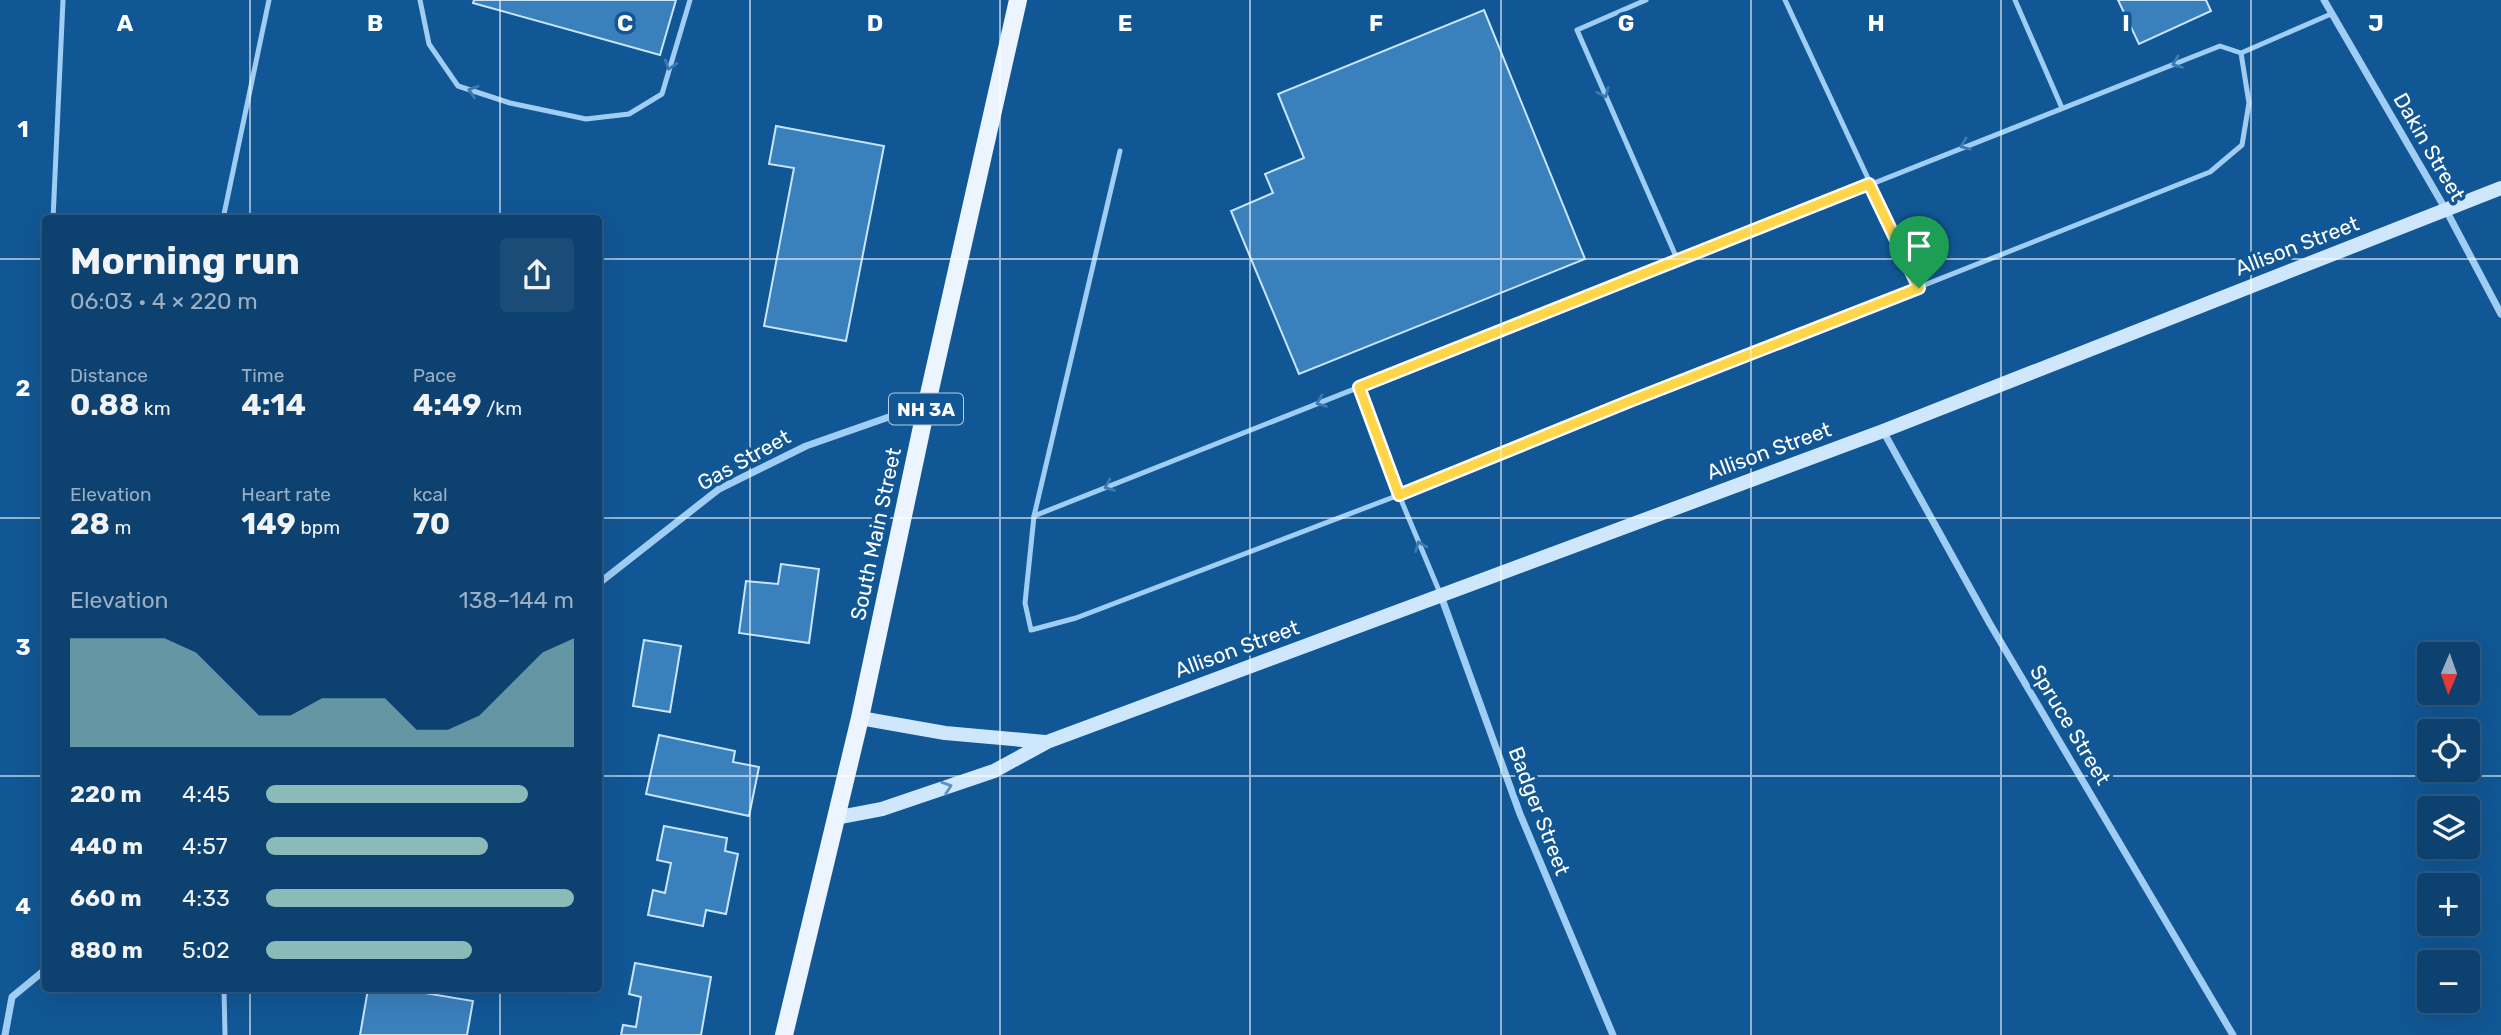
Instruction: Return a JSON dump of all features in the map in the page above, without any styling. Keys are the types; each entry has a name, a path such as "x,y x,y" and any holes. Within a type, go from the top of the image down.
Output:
{"main road":[{"name":"South Main Street","path":"785,1035 860,718 1018,0"}],"street":[{"name":"Dakin Street","path":"2324,0 2446,210 2501,314"},
{"name":"Allison Street","path":"835,818 882,809 994,771 1047,742 1883,430 2501,188"},
{"name":"Gas Street","path":"602,581 719,489 806,446 928,403"},
{"name":"Spruce Street","path":"1883,430 1990,624 2233,1035"},
{"name":"Badger Street","path":"1441,596 1520,814 1613,1035"},
{"name":"Allison Street","path":"860,718 945,733 1047,742"},
{"path":"5,1035 12,997 42,972"}],"lane":[{"path":"53,215 63,0"},
{"path":"224,215 269,0"},
{"path":"420,0 429,44 458,86 510,103 586,119 629,114 662,94 690,0"},
{"path":"1646,0 1577,30 1678,261"},
{"path":"1785,0 1919,288"},
{"path":"2015,0 2062,108"},
{"path":"1034,516 2220,46 2241,53 2332,14"},
{"path":"1120,151 1034,516 1025,603 1031,630 1076,618 1399,495 2210,172 2242,145 2249,103 2241,53"},
{"path":"1359,387 1399,495 1441,596"},
{"path":"224,992 225,1035"}],"building":[{"path":"474,0 676,0 660,55 473,3"},
{"path":"2118,0 2206,0 2211,11 2139,44"},
{"path":"1484,10 1585,259 1299,374 1231,211 1273,193 1265,174 1304,158 1278,94"},
{"path":"776,126 884,146 846,341 764,326 794,168 769,164"},
{"path":"781,564 819,569 809,643 739,633 746,581 778,584"},
{"path":"644,640 681,646 670,712 633,706"},
{"path":"659,735 735,751 733,762 759,767 749,816 646,794"},
{"path":"664,826 727,838 725,851 738,854 726,914 706,910 703,926 648,915 653,890 665,893 671,863 657,860"},
{"path":"635,963 711,977 701,1035 621,1035 623,1025 636,1027 641,997 629,994"},
{"path":"367,992 419,992 473,1001 467,1035 360,1035"}],"route":[{"path":"1869,184 1919,288 1399,495 1359,387 1869,184"}]}
